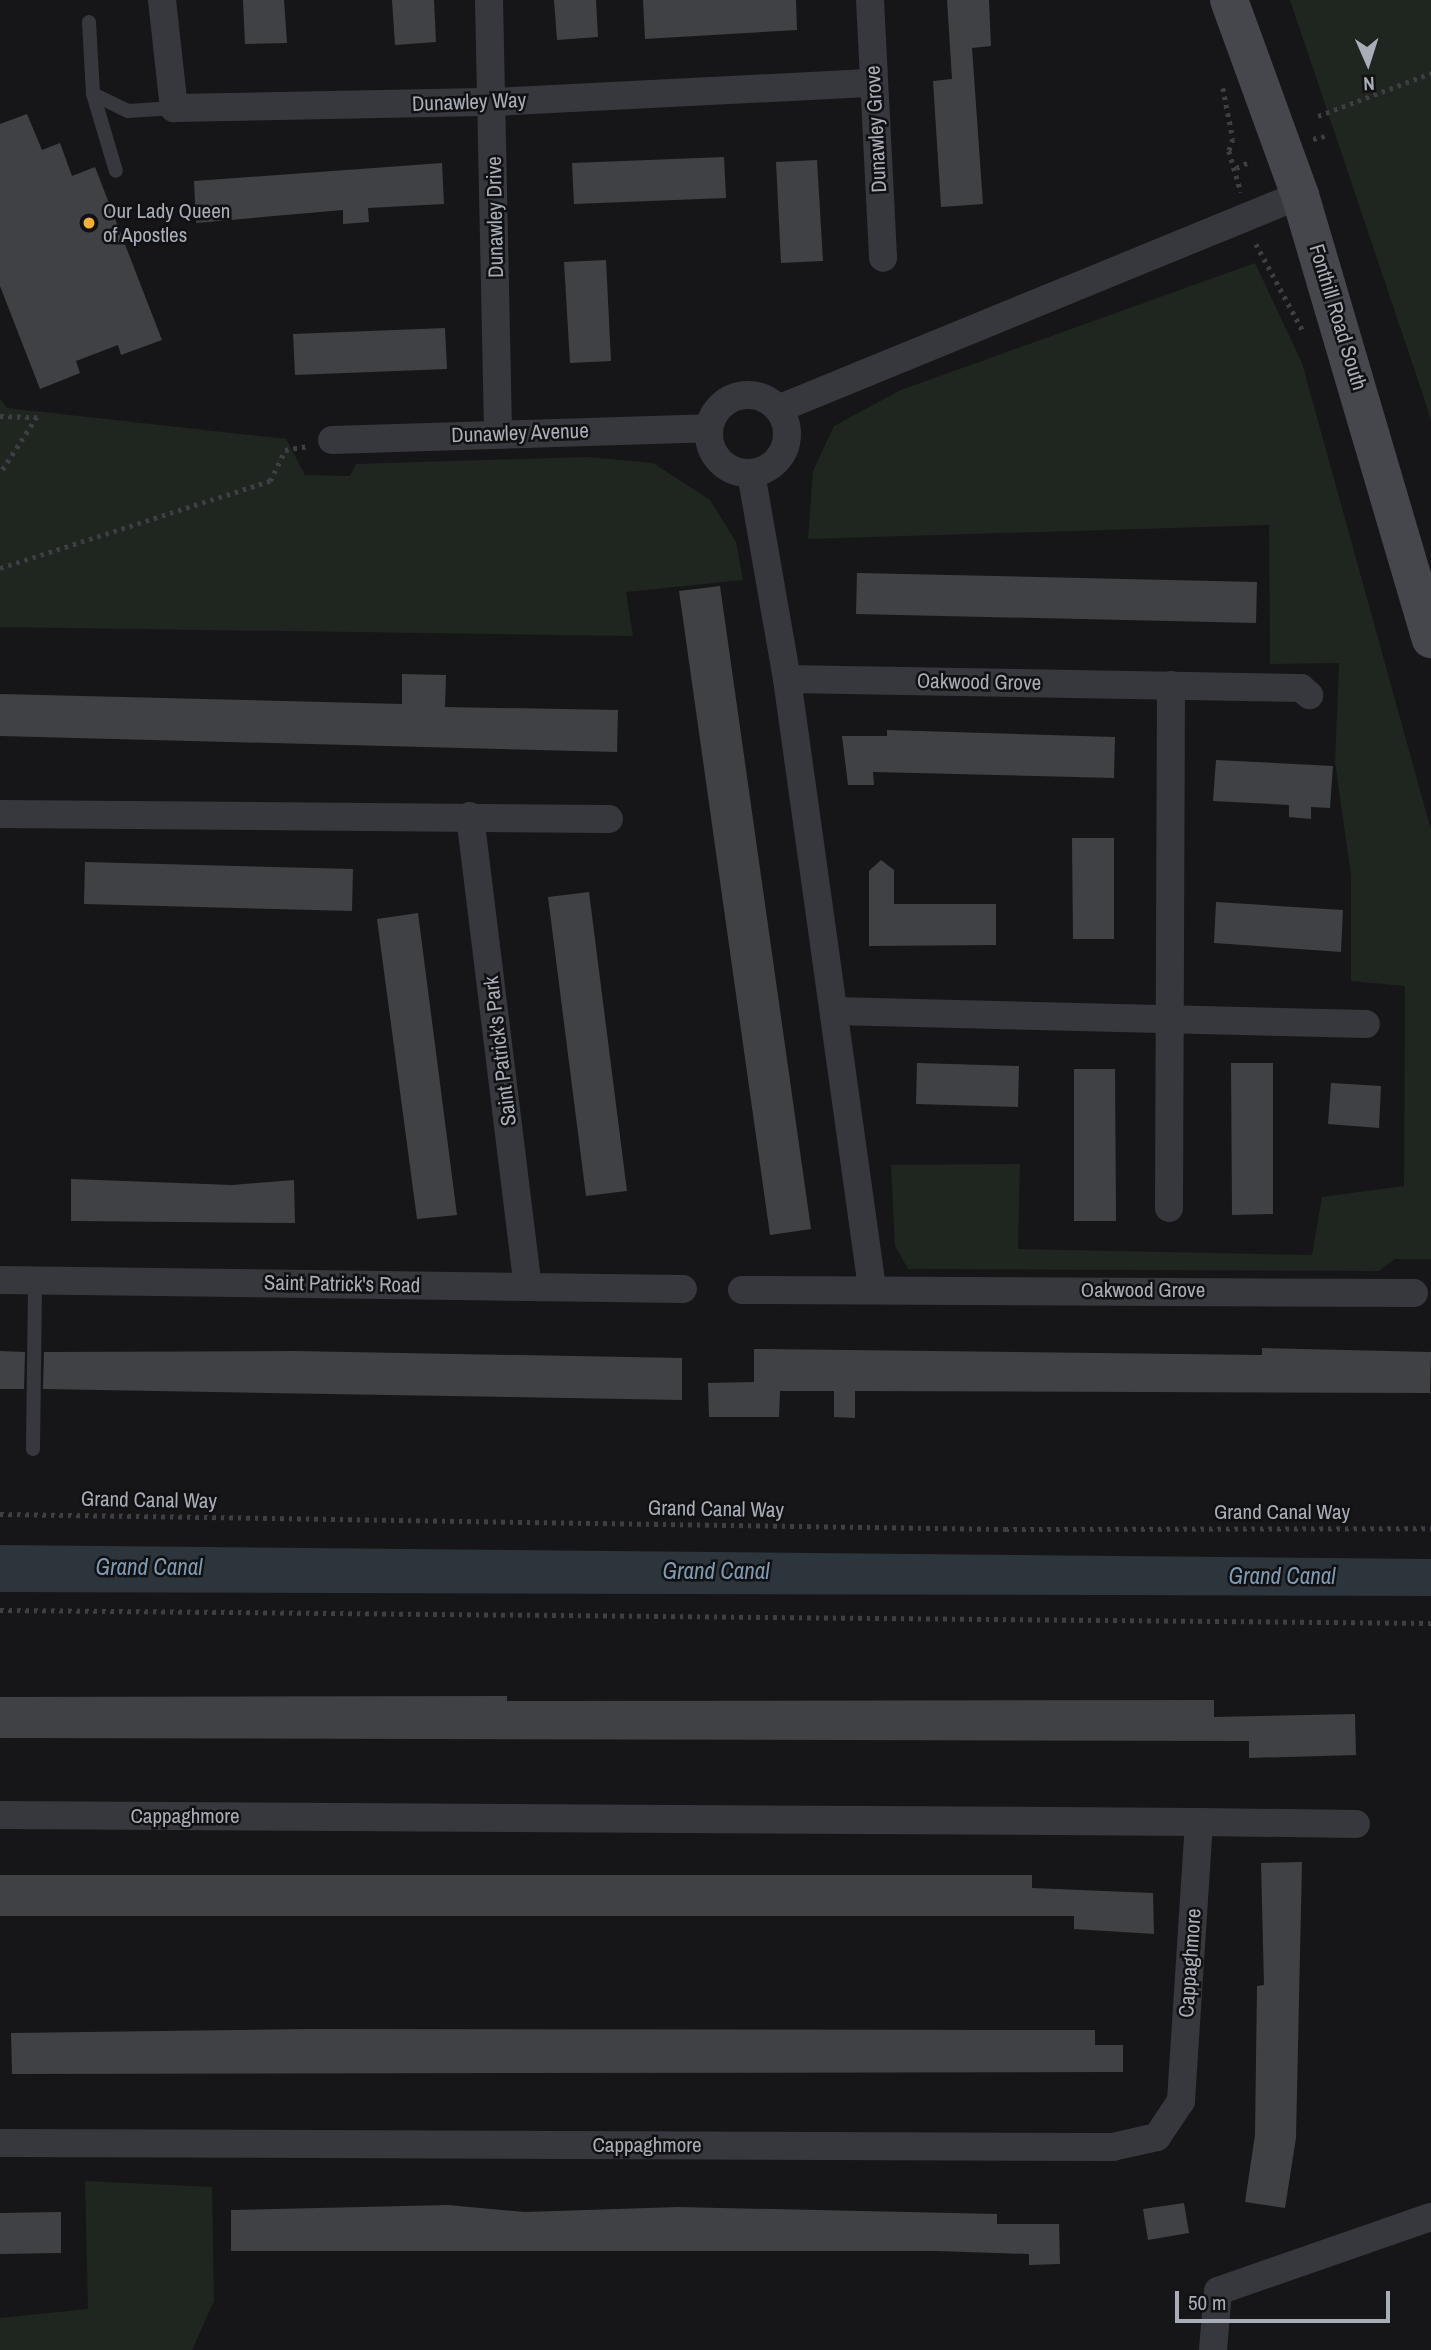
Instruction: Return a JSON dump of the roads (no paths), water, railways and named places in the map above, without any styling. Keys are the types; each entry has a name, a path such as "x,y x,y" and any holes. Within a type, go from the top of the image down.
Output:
{"main road":[{"name":"Fonthill Road South","path":"1229,0 1300,195 1431,639"}],"street":[{"path":"162,0 174,108"},
{"name":"Dunawley Drive","path":"489,0 494,102 498,433"},
{"name":"Dunawley Grove","path":"870,0 883,258"},
{"name":"Dunawley Way","path":"174,108 494,102 873,83"},
{"path":"778,409 1300,195"},
{"path":"757,396 778,409 786,444 773,464 751,473 719,461 708,428 731,398 757,396"},
{"name":"Dunawley Avenue","path":"320,443 498,433 708,428"},
{"path":"751,473 788,679 872,1288"},
{"name":"Oakwood Grove","path":"788,679 1301,688 1309,695"},
{"path":"1169,1208 1174,1018 1171,685"},
{"path":"0,814 609,819"},
{"name":"Saint Patrick's Park","path":"470,816 528,1286"},
{"path":"834,1011 1366,1024"},
{"name":"Saint Patrick's Road","path":"0,1280 683,1289"},
{"name":"Oakwood Grove","path":"742,1290 872,1288 1414,1293"},
{"name":"Cappaghmore","path":"0,1815 1199,1822 1181,2101 1157,2137 1113,2147 0,2143"},
{"path":"1199,1822 1356,1824"},
{"path":"1213,2350 1218,2291 1429,2225"}],"lane":[{"path":"89,22 93,94 116,171"},
{"path":"93,94 128,111 174,108"},
{"path":"33,1449 35,1281"}],"water":[{"name":"Grand Canal","path":"0,1545 1431,1559 1431,1596 0,1592"}],"place":[{"name":"Our Lady Queen of Apostles","path":"89,223"}]}
